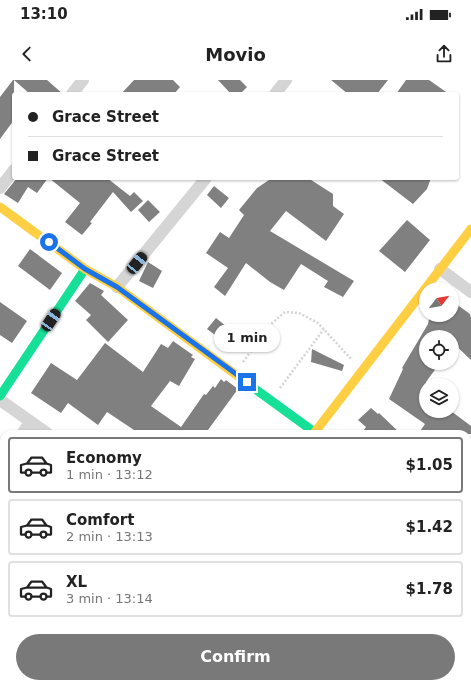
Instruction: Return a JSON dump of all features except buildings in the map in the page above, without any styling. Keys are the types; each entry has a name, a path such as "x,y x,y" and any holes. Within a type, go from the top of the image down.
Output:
{"street":[{"path":"74,92 83,80"},
{"path":"277,92 286,80"},
{"path":"0,188 12,173"},
{"path":"117,287 204,180"},
{"path":"0,207 85,269 117,287 312,430"},
{"path":"318,430 471,229"},
{"path":"0,396 85,269"},
{"path":"440,269 471,292"},
{"path":"0,400 42,430"},
{"path":"25,430 30,422"}],"path":[{"path":"235,374 257,343 264,330 285,312 299,313 318,323 352,359 364,368"},
{"path":"270,400 324,329"}],"traffic: fast":[{"path":"0,396 85,269"},
{"path":"247,383 312,430"}],"traffic: slow":[{"path":"0,207 85,269 117,287 247,383"},
{"path":"317,430 471,229"}],"route":[{"path":"49,242 85,269 117,287 247,382"}]}
